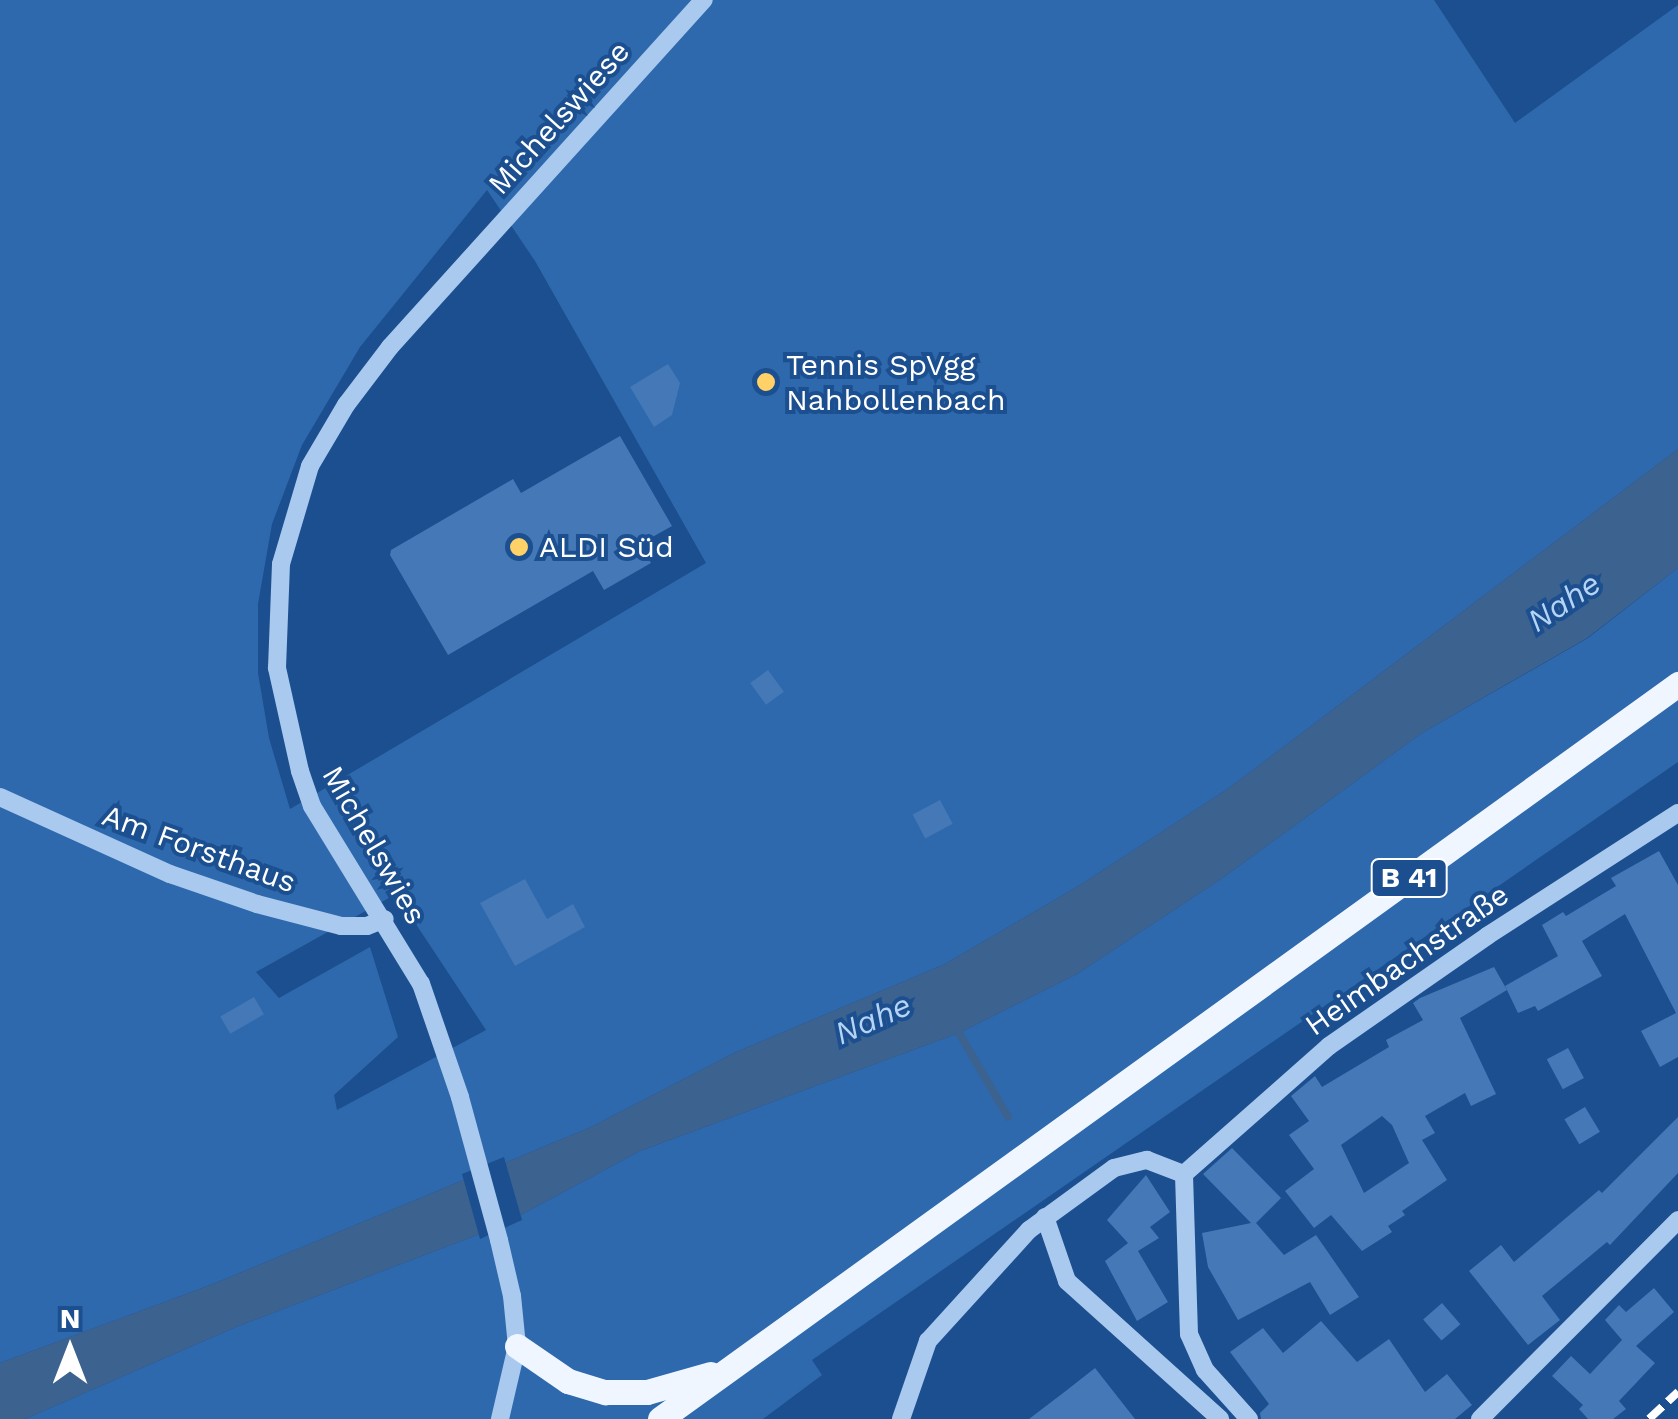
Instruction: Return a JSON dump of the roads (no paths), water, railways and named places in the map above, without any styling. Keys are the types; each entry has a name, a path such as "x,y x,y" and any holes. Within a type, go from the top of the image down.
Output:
{"main road":[{"name":"B 41","path":"660,1419 1678,684"},
{"path":"517,1346 568,1381 605,1392 647,1392 734,1366"}],"street":[{"name":"Michelswiese","path":"495,230 704,0"},
{"name":"Michelswies","path":"495,230 390,346 346,406 310,466 281,564 277,668 300,771 320,820 421,984 460,1097 512,1296 517,1346 500,1419"},
{"name":"Am Forsthaus","path":"0,797 170,874 257,904 354,928 384,919"},
{"name":"Heimbachstraße","path":"1184,1174 1329,1046 1487,936 1678,814"},
{"path":"900,1419 928,1341 1045,1217 1114,1168 1132,1162 1161,1162 1184,1174 1189,1334 1205,1370 1249,1419"},
{"path":"1045,1217 1067,1280 1220,1419"},
{"path":"1480,1419 1678,1220"}],"water":[{"name":"Nahe","path":"1678,449 1678,568 1587,638 1422,733 1221,879 1077,974 959,1033 640,1151 498,1227 236,1327 25,1419 0,1419 0,1363 213,1284 591,1127 736,1052 945,964 1080,885 1229,788"}],"waterway":[{"path":"959,1033 1008,1117"}],"railway":[{"path":"1649,1419 1678,1392"}],"place":[{"name":"Tennis SpVgg Nahbollenbach","path":"766,382"},
{"name":"ALDI Süd","path":"519,547"}]}
